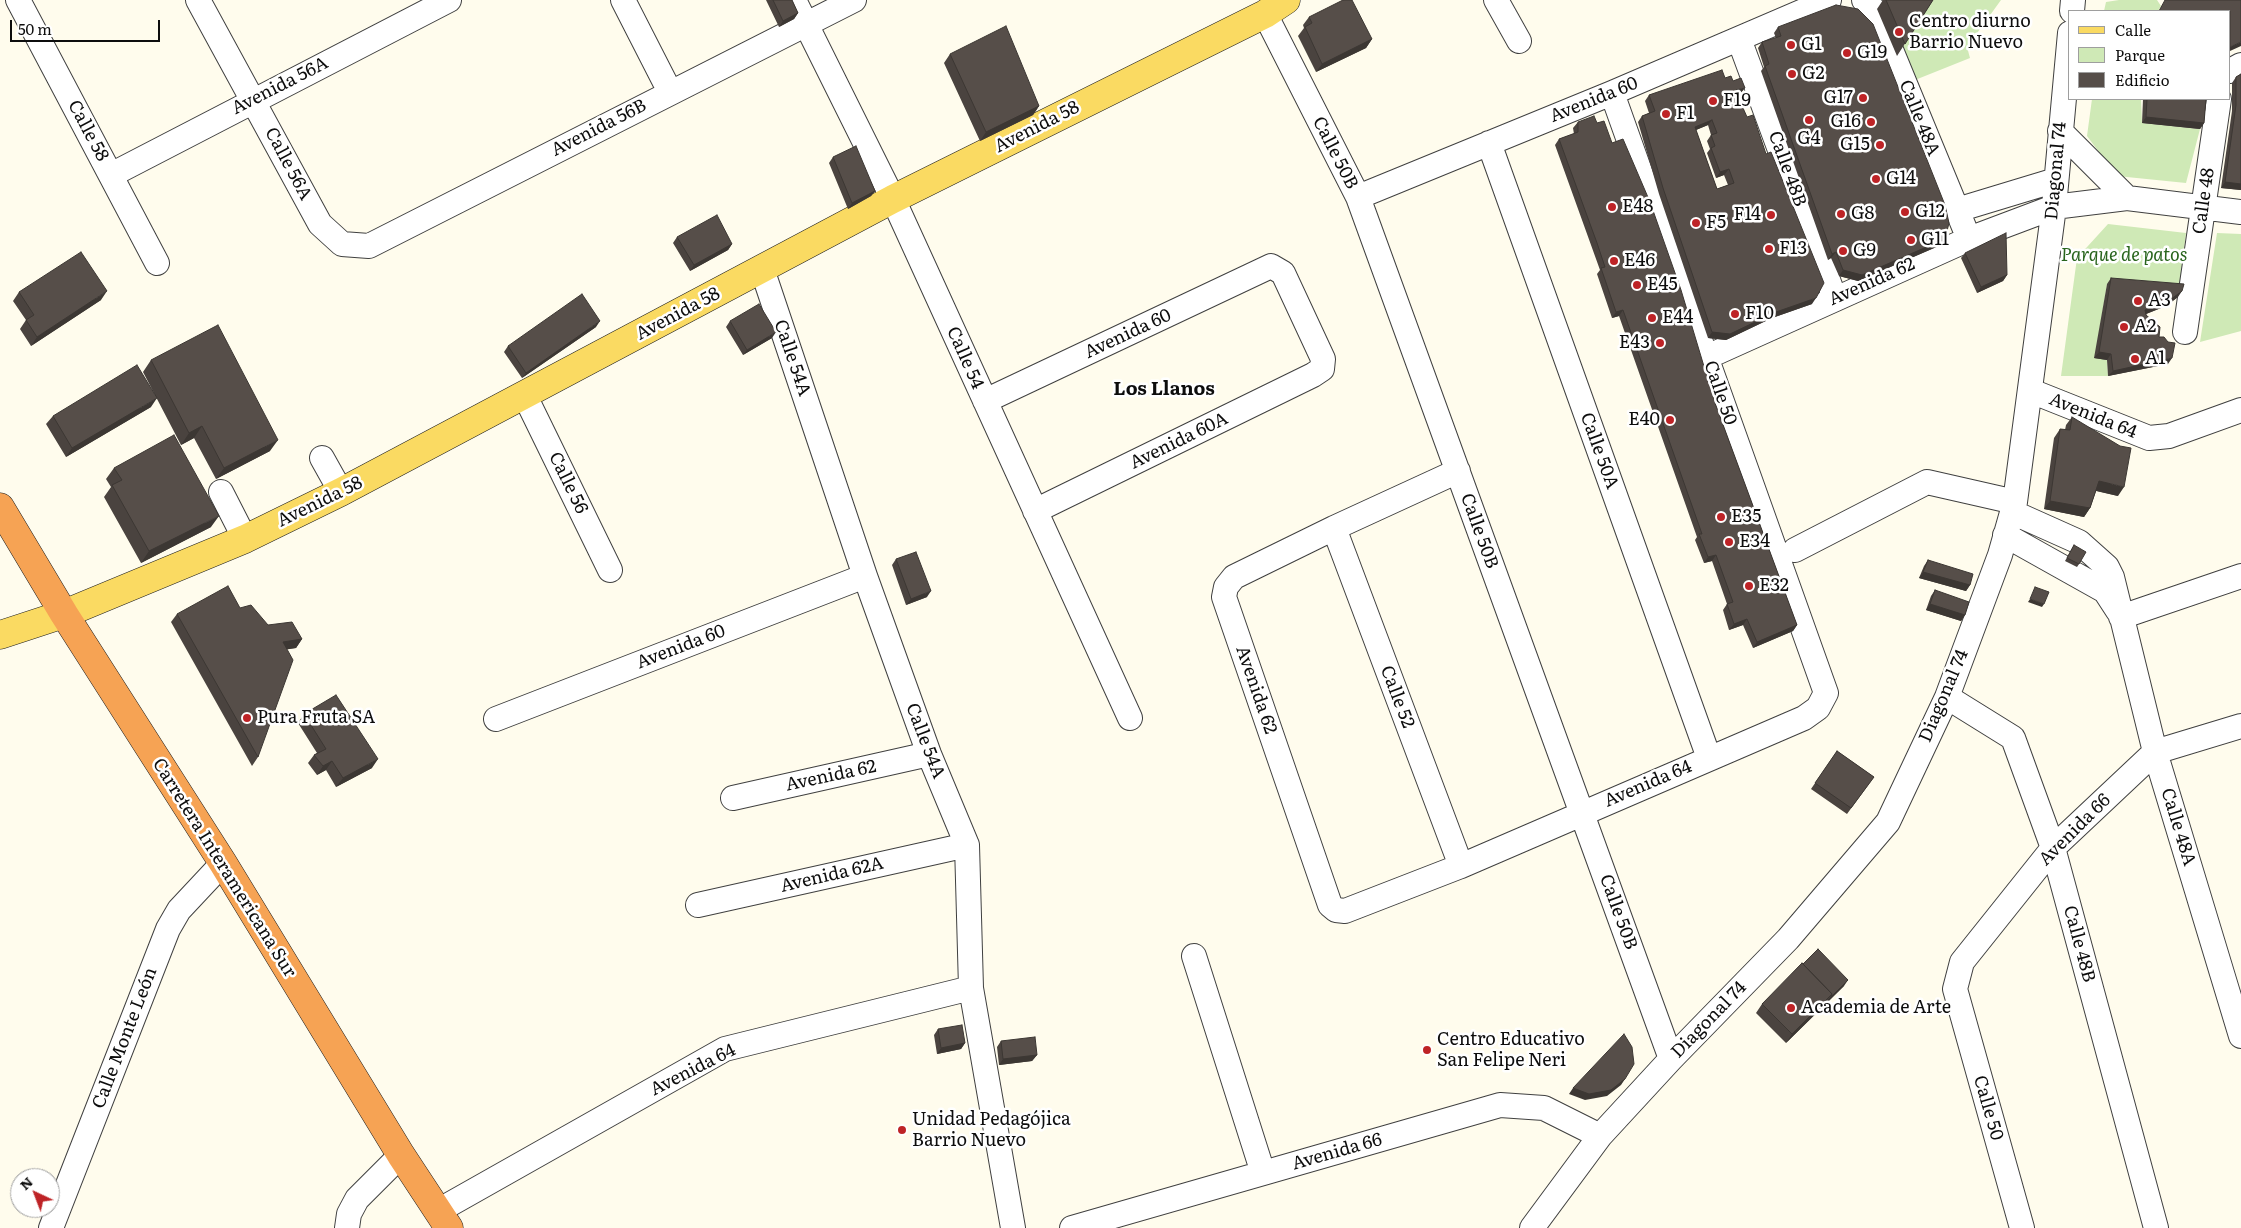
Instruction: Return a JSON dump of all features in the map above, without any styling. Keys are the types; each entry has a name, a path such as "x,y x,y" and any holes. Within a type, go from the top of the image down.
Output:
{"highway":[{"name":"Carretera Interamericana Sur","path":"2,516 223,863 401,1155 443,1219"}],"main road":[{"name":"Avenida 58","path":"0,635 64,614 245,539 341,492 893,199 1275,7"}],"street":[{"name":"Calle 58","path":"18,0 157,263"},
{"name":"Calle 56A","path":"198,0 320,224 342,244"},
{"name":"Avenida 56A","path":"111,175 449,0"},
{"path":"623,0 670,92"},
{"name":"Calle 54","path":"794,0 893,199 1130,718"},
{"name":"Avenida 56B","path":"342,244 369,246 854,0"},
{"path":"1496,0 1519,41"},
{"name":"Avenida 60","path":"1358,197 1612,93 1829,0"},
{"name":"Calle 48A","path":"1864,0 1875,10 1969,239"},
{"name":"Calle 50B","path":"1275,7 1358,197 1671,1059"},
{"name":"Calle 48B","path":"1739,39 1835,299"},
{"name":"Diagonal 74","path":"1532,1228 1600,1136 1671,1059 1788,939 1888,822 1946,697 2000,555 2013,507 2031,392 2054,207 2068,53"},
{"name":"Calle 50","path":"1612,93 1826,693"},
{"name":"Calle 48","path":"2185,332 2219,100"},
{"path":"2060,131 2128,198"},
{"name":"Calle 50A","path":"1489,143 1709,758"},
{"path":"1957,210 2056,180"},
{"name":"Avenida 62","path":"1707,357 1969,239 2054,207 2128,198 2204,209 2241,212"},
{"name":"Avenida 60","path":"985,401 1270,266"},
{"name":"Avenida 60A","path":"1035,511 1174,445 1322,369 1323,359 1283,272 1270,266"},
{"name":"Calle 54A","path":"762,269 865,576 929,754 967,845 971,988 1014,1228"},
{"name":"Avenida 64","path":"2031,392 2149,438 2169,436 2241,410"},
{"name":"Calle 56","path":"525,396 610,570"},
{"path":"322,458 341,492"},
{"name":"Avenida 62","path":"1458,472 1334,528 1234,577 1226,587 1224,596 1330,904 1336,910 1345,910 1461,866"},
{"name":"Calle 48A","path":"1795,550 1927,482 2013,507 2079,542 2107,567 2112,577 2155,752 2241,1036"},
{"path":"221,492 245,539"},
{"name":"Calle 52","path":"1334,528 1461,866"},
{"name":"Calle 48A","path":"2005,535 2105,591 2121,617"},
{"name":"Avenida 60","path":"496,719 865,576"},
{"path":"2121,617 2241,576"},
{"name":"Avenida 64","path":"1461,866 1582,812 1804,718 1818,708 1826,693"},
{"name":"Calle 48B","path":"1946,697 2013,738 2053,848 2156,1228"},
{"name":"Avenida 66","path":"1955,989 1962,962 2053,848 2155,752 2241,726"},
{"name":"Avenida 62","path":"733,798 929,754"},
{"name":"Avenida 62A","path":"698,905 967,845"},
{"name":"Calle Monte León","path":"51,1228 168,929 180,910 223,863"},
{"path":"1194,956 1263,1173"},
{"name":"Avenida 64","path":"443,1219 725,1049 971,988"},
{"name":"Calle 50","path":"1955,989 2022,1228"},
{"name":"Avenida 66","path":"1072,1228 1500,1105 1544,1108 1600,1136"},
{"path":"347,1228 349,1214 357,1199 401,1155"}],"green space":[{"path":"1933,0 2001,0 1967,47 1970,58 1905,84 1897,56"},
{"path":"2157,0 2161,6 2159,10 2104,10 2106,2"},
{"path":"2092,100 2141,100 2142,123 2200,129 2186,183 2117,176 2087,136"},
{"name":"Parque de patos","path":"2108,224 2186,233 2179,290 2107,284 2095,357 2107,360 2108,376 2061,376 2077,258"},
{"path":"2217,233 2241,234 2241,331 2200,342"}],"building":[{"path":"773,0 792,0 798,13 783,21"},
{"path":"1343,0 1352,0 1372,39 1322,64 1305,27 1312,23 1309,17"},
{"name":"Centro diurno Barrio Nuevo","path":"1886,0 1933,0 1905,44"},
{"path":"2165,0 2241,0 2241,42 2231,47 2231,10 2160,10"},
{"path":"1836,5 1858,9 1873,24 1945,205 1949,223 1945,239 1862,275 1843,270 1836,252 1832,254 1765,66 1769,64 1762,42 1781,36 1778,27"},
{"path":"1006,26 1039,106 986,132 950,54"},
{"path":"1722,70 1725,78 1731,76 1733,81 1741,78 1745,88 1736,90 1743,108 1747,117 1753,115 1766,154 1771,152 1824,283 1816,298 1776,312 1730,334 1712,332 1663,188 1642,116 1655,111 1649,95","holes":["1712,120 1717,133 1711,135 1715,146 1711,148 1720,172 1729,169 1734,183 1717,189 1695,127"]},
{"path":"2241,74 2241,184 2225,182 2236,105 2236,77"},
{"path":"2147,100 2206,100 2204,123 2146,117"},
{"path":"1594,116 1597,123 1604,121 1612,143 1623,139 1650,202 1681,290 1715,403 1797,625 1757,642 1747,619 1734,624 1727,604 1733,602 1716,555 1708,557 1699,534 1702,534 1623,310 1616,312 1601,268 1605,267 1559,139 1578,132 1578,122"},
{"path":"856,146 875,191 852,203 833,157"},
{"path":"717,215 732,244 694,265 677,237"},
{"path":"2006,233 2007,275 1981,287 1965,253"},
{"path":"81,252 107,291 37,337 26,320 34,315 19,292"},
{"path":"2111,278 2184,284 2182,291 2170,300 2145,310 2146,315 2160,327 2159,337 2164,337 2168,342 2175,343 2172,358 2113,371 2111,354 2099,352"},
{"path":"582,294 600,321 526,373 508,346"},
{"path":"759,304 776,332 747,350 730,321"},
{"path":"218,325 278,440 224,468 202,426 189,433 151,360"},
{"path":"137,365 157,398 72,448 53,416"},
{"path":"2072,417 2120,446 2131,448 2124,487 2099,481 2090,508 2050,501 2060,429 2070,430"},
{"path":"174,435 219,516 149,551 112,485 122,480 114,468"},
{"path":"2074,545 2086,552 2079,564 2067,558"},
{"path":"916,552 931,591 911,599 896,559"},
{"path":"1928,560 1973,574 1970,585 1923,572"},
{"name":"Pura Fruta SA","path":"228,586 240,608 251,605 268,625 292,622 302,639 283,642 293,660 258,757 177,614"},
{"path":"2035,587 2049,592 2044,604 2030,599"},
{"path":"1935,590 1969,602 1965,615 1930,604"},
{"path":"336,695 378,759 343,778 332,761 323,766 314,755 326,749 304,714"},
{"path":"1837,751 1874,777 1851,808 1815,783"},
{"path":"1818,949 1848,980 1831,997 1832,994 1803,964"},
{"name":"Academia de Arte","path":"1802,963 1832,994 1792,1034 1762,1004"},
{"path":"962,1025 965,1043 941,1048 938,1029"},
{"path":"1624,1034 1632,1047 1634,1064 1625,1079 1611,1090 1589,1094 1573,1088"},
{"path":"1035,1037 1037,1055 1003,1059 1001,1041"}],"place":[{"name":"Centro diurno Barrio Nuevo","path":"1899,32"},
{"name":"G1","path":"1791,45"},
{"name":"G19","path":"1847,53"},
{"name":"G2","path":"1792,74"},
{"name":"G17","path":"1863,98"},
{"name":"F19","path":"1713,101"},
{"name":"F1","path":"1666,114"},
{"name":"G4","path":"1809,120"},
{"name":"G16","path":"1871,122"},
{"name":"G15","path":"1880,145"},
{"name":"G14","path":"1876,179"},
{"name":"E48","path":"1612,207"},
{"name":"G12","path":"1905,212"},
{"name":"G8","path":"1841,214"},
{"name":"F14","path":"1771,215"},
{"name":"F5","path":"1696,223"},
{"name":"G11","path":"1911,240"},
{"name":"F13","path":"1769,249"},
{"name":"G9","path":"1843,251"},
{"name":"E46","path":"1614,261"},
{"name":"E45","path":"1637,285"},
{"name":"A3","path":"2138,301"},
{"name":"F10","path":"1735,314"},
{"name":"E44","path":"1652,318"},
{"name":"A2","path":"2124,327"},
{"name":"E43","path":"1660,343"},
{"name":"A1","path":"2135,359"},
{"name":"E40","path":"1670,420"},
{"name":"E35","path":"1721,517"},
{"name":"E34","path":"1729,542"},
{"name":"E32","path":"1749,586"},
{"name":"Pura Fruta SA","path":"247,718"},
{"name":"Academia de Arte","path":"1791,1008"},
{"name":"Centro Educativo San Felipe Neri","path":"1427,1050"},
{"name":"Unidad Pedagójica Barrio Nuevo","path":"902,1130"}],"district":[{"name":"Los Llanos","path":"1164,389"}]}
